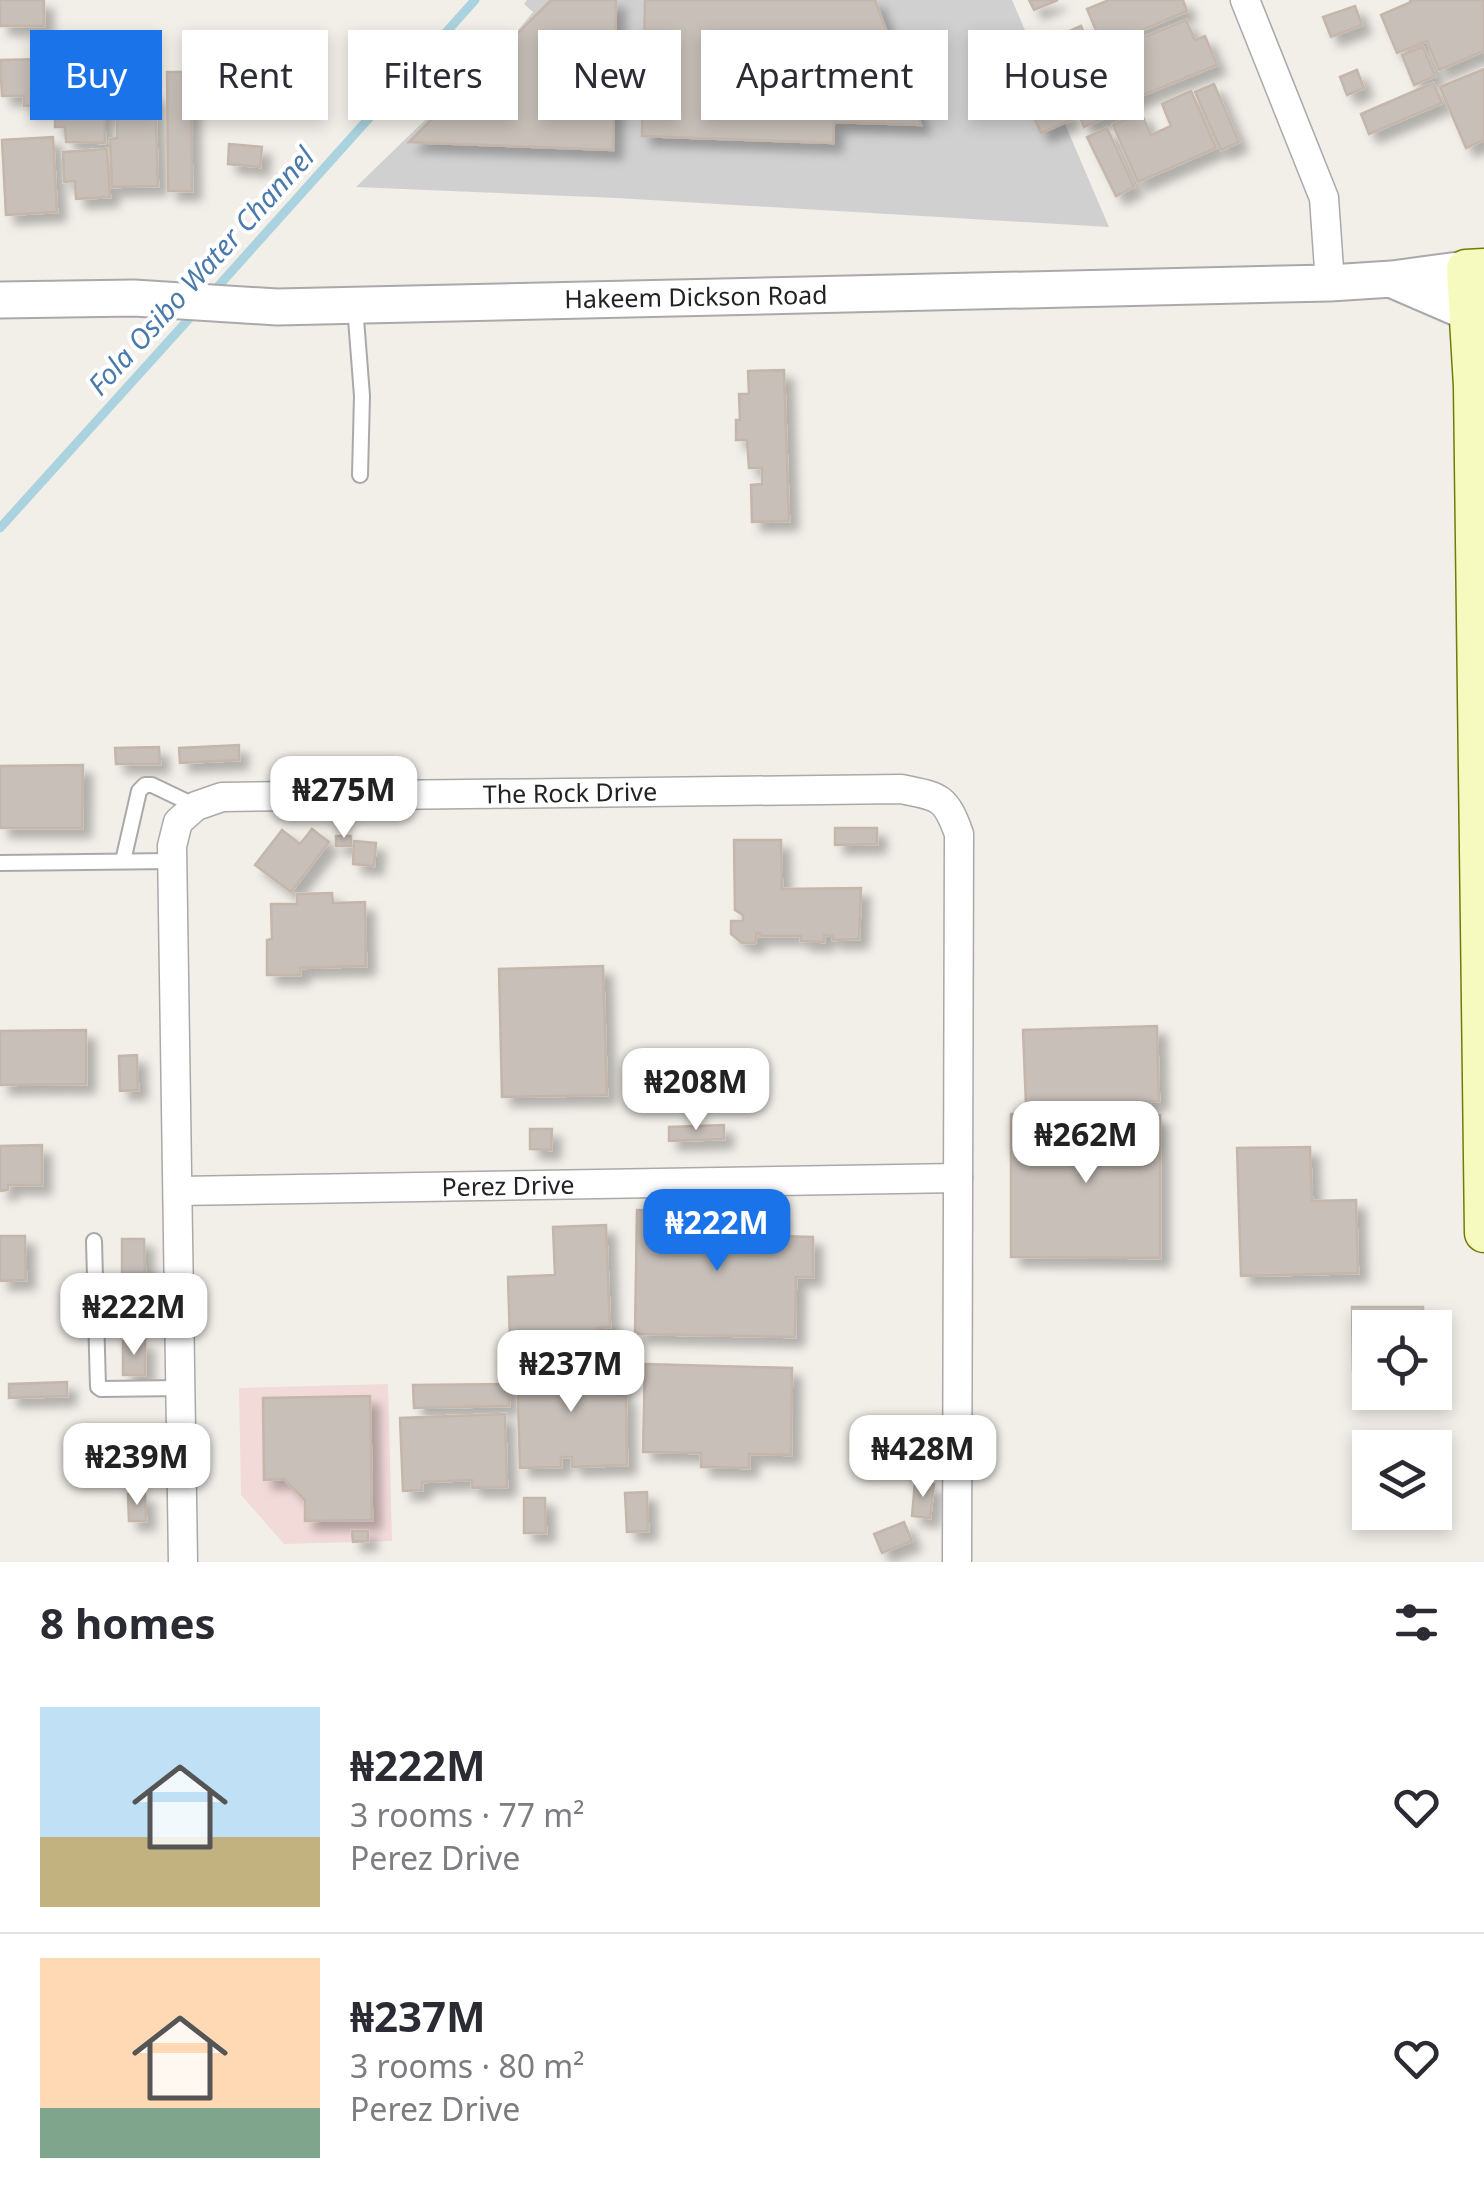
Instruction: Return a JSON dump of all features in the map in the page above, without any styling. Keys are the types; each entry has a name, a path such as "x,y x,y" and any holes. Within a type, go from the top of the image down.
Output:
{"main road":[{"path":"1475,268 1473,386 1484,1233"}],"street":[{"path":"1245,0 1324,198 1330,283"},
{"name":"Hakeem Dickson Road","path":"0,300 134,298 277,307 1330,283 1475,268"},
{"name":"Hakeem Dickson Road","path":"1392,279 1476,312"},
{"name":"The Rock Drive","path":"196,806 222,797 900,788 934,796 950,810 958,834 957,1562"},
{"path":"183,1562 172,846 178,822 196,806"},
{"name":"Perez Drive","path":"178,1192 958,1178"}],"lane":[{"path":"355,305 362,396 360,475"},
{"path":"124,861 139,790 144,785 196,806"},
{"path":"0,863 172,860"},
{"path":"94,1241 98,1387 181,1388"}],"shaded area":[{"path":"527,0 1012,0 1025,30 968,30 968,120 1063,120 1109,227 356,187 425,120 518,120 518,30 533,12 524,4"},
{"path":"388,1384 392,1541 284,1544 241,1495 239,1388"}],"building":[{"path":"0,0 44,0 44,26 0,26"},
{"path":"551,0 616,0 615,30 538,30 538,120 614,120 613,150 409,142 431,120 518,120 518,33"},
{"path":"645,0 875,0 886,30 701,30 701,120 919,120 921,125 834,122 833,143 642,136 642,120 681,120 681,30 644,30"},
{"path":"1029,0 1058,0 1034,10"},
{"path":"1109,0 1183,0 1187,11 1143,30 1096,30 1087,9"},
{"path":"1410,0 1484,0 1484,51 1439,70 1427,41 1397,53 1381,15"},
{"path":"1355,6 1362,25 1331,37 1323,17"},
{"path":"1186,20 1195,40 1205,36 1217,65 1144,95 1144,37"},
{"path":"1423,47 1435,76 1414,85 1402,55"},
{"path":"30,59 30,106 24,106 24,96 2,96 0,60"},
{"path":"1484,69 1484,140 1466,148 1440,87"},
{"path":"1357,70 1364,88 1347,95 1340,77"},
{"path":"167,72 182,72 182,120 191,120 192,191 168,191"},
{"path":"1433,83 1442,103 1369,134 1361,114"},
{"path":"1214,84 1239,142 1221,150 1195,92"},
{"path":"1191,91 1216,148 1138,182 1113,125 1144,120 1151,135 1171,126 1162,104"},
{"path":"55,120 105,120 105,143 66,142 65,127 55,127"},
{"path":"117,120 156,120 158,186 112,187 110,139 117,138"},
{"path":"1036,120 1071,120 1041,133"},
{"path":"1081,120 1100,120 1084,127"},
{"path":"1107,128 1134,187 1116,196 1087,137"},
{"path":"53,137 57,212 6,215 2,140"},
{"path":"229,144 262,147 260,167 228,164"},
{"path":"107,149 110,197 76,199 75,181 64,182 63,152"},
{"path":"784,370 789,521 752,522 751,485 762,484 762,468 749,468 747,440 736,440 739,394 749,394 748,371"},
{"path":"239,745 239,760 180,763 179,748"},
{"path":"159,747 160,764 116,764 115,748"},
{"path":"83,765 82,828 0,828 0,766"},
{"path":"835,828 877,828 877,844 835,845"},
{"path":"312,829 329,842 291,892 255,865 282,830 300,844"},
{"path":"336,836 351,836 351,846 336,846"},
{"path":"734,840 781,840 782,889 861,888 859,939 833,940 833,936 824,935 824,942 801,941 801,936 757,933 755,943 742,943 731,934 731,921 743,921 743,915 735,910"},
{"path":"354,841 376,843 374,866 353,864"},
{"path":"332,893 333,903 365,902 366,966 300,968 300,975 267,975 271,904 297,904 297,894"},
{"path":"603,966 607,1095 502,1097 499,969"},
{"path":"1157,1026 1159,1101 1026,1105 1023,1030"},
{"path":"86,1030 86,1084 0,1085 0,1031"},
{"path":"137,1055 138,1090 120,1091 119,1056"},
{"path":"1011,1114 1160,1115 1160,1258 1011,1257"},
{"path":"724,1125 724,1139 669,1141 669,1127"},
{"path":"530,1129 552,1129 551,1150 530,1149"},
{"path":"42,1145 42,1185 8,1185 8,1190 0,1191 0,1146"},
{"path":"1310,1147 1312,1201 1356,1200 1358,1273 1241,1276 1237,1148"},
{"path":"637,1210 778,1213 777,1236 813,1237 813,1277 796,1277 795,1337 635,1334"},
{"path":"606,1225 610,1327 596,1328 597,1338 510,1341 508,1277 555,1275 553,1227"},
{"path":"0,1236 25,1236 26,1280 0,1281"},
{"path":"122,1239 144,1239 145,1273 122,1273"},
{"path":"1352,1307 1423,1310 1352,1310"},
{"path":"145,1340 145,1375 123,1375 123,1341"},
{"path":"576,1359 576,1364 619,1363 620,1395 626,1395 627,1465 572,1467 572,1457 561,1457 561,1467 520,1468 517,1365 555,1365 555,1360"},
{"path":"645,1364 792,1368 791,1455 749,1454 749,1468 701,1467 701,1453 643,1452"},
{"path":"67,1382 67,1396 9,1398 9,1384"},
{"path":"508,1384 509,1406 414,1408 413,1385"},
{"path":"370,1396 372,1520 305,1521 305,1500 284,1479 264,1480 263,1398"},
{"path":"505,1414 507,1487 472,1488 472,1480 422,1482 422,1490 403,1491 400,1418"},
{"path":"915,1482 934,1484 930,1518 912,1516"},
{"path":"647,1492 648,1531 627,1532 625,1493"},
{"path":"128,1494 145,1494 146,1521 129,1521"},
{"path":"524,1498 545,1498 546,1533 524,1533"},
{"path":"904,1522 912,1541 882,1553 874,1534"},
{"path":"352,1531 368,1531 368,1541 353,1542"}],"waterway":[{"name":"Fola Osibo Water Channel","path":"213,292 475,0"},
{"name":"Fola Osibo Water Channel","path":"0,528 196,311"}]}
